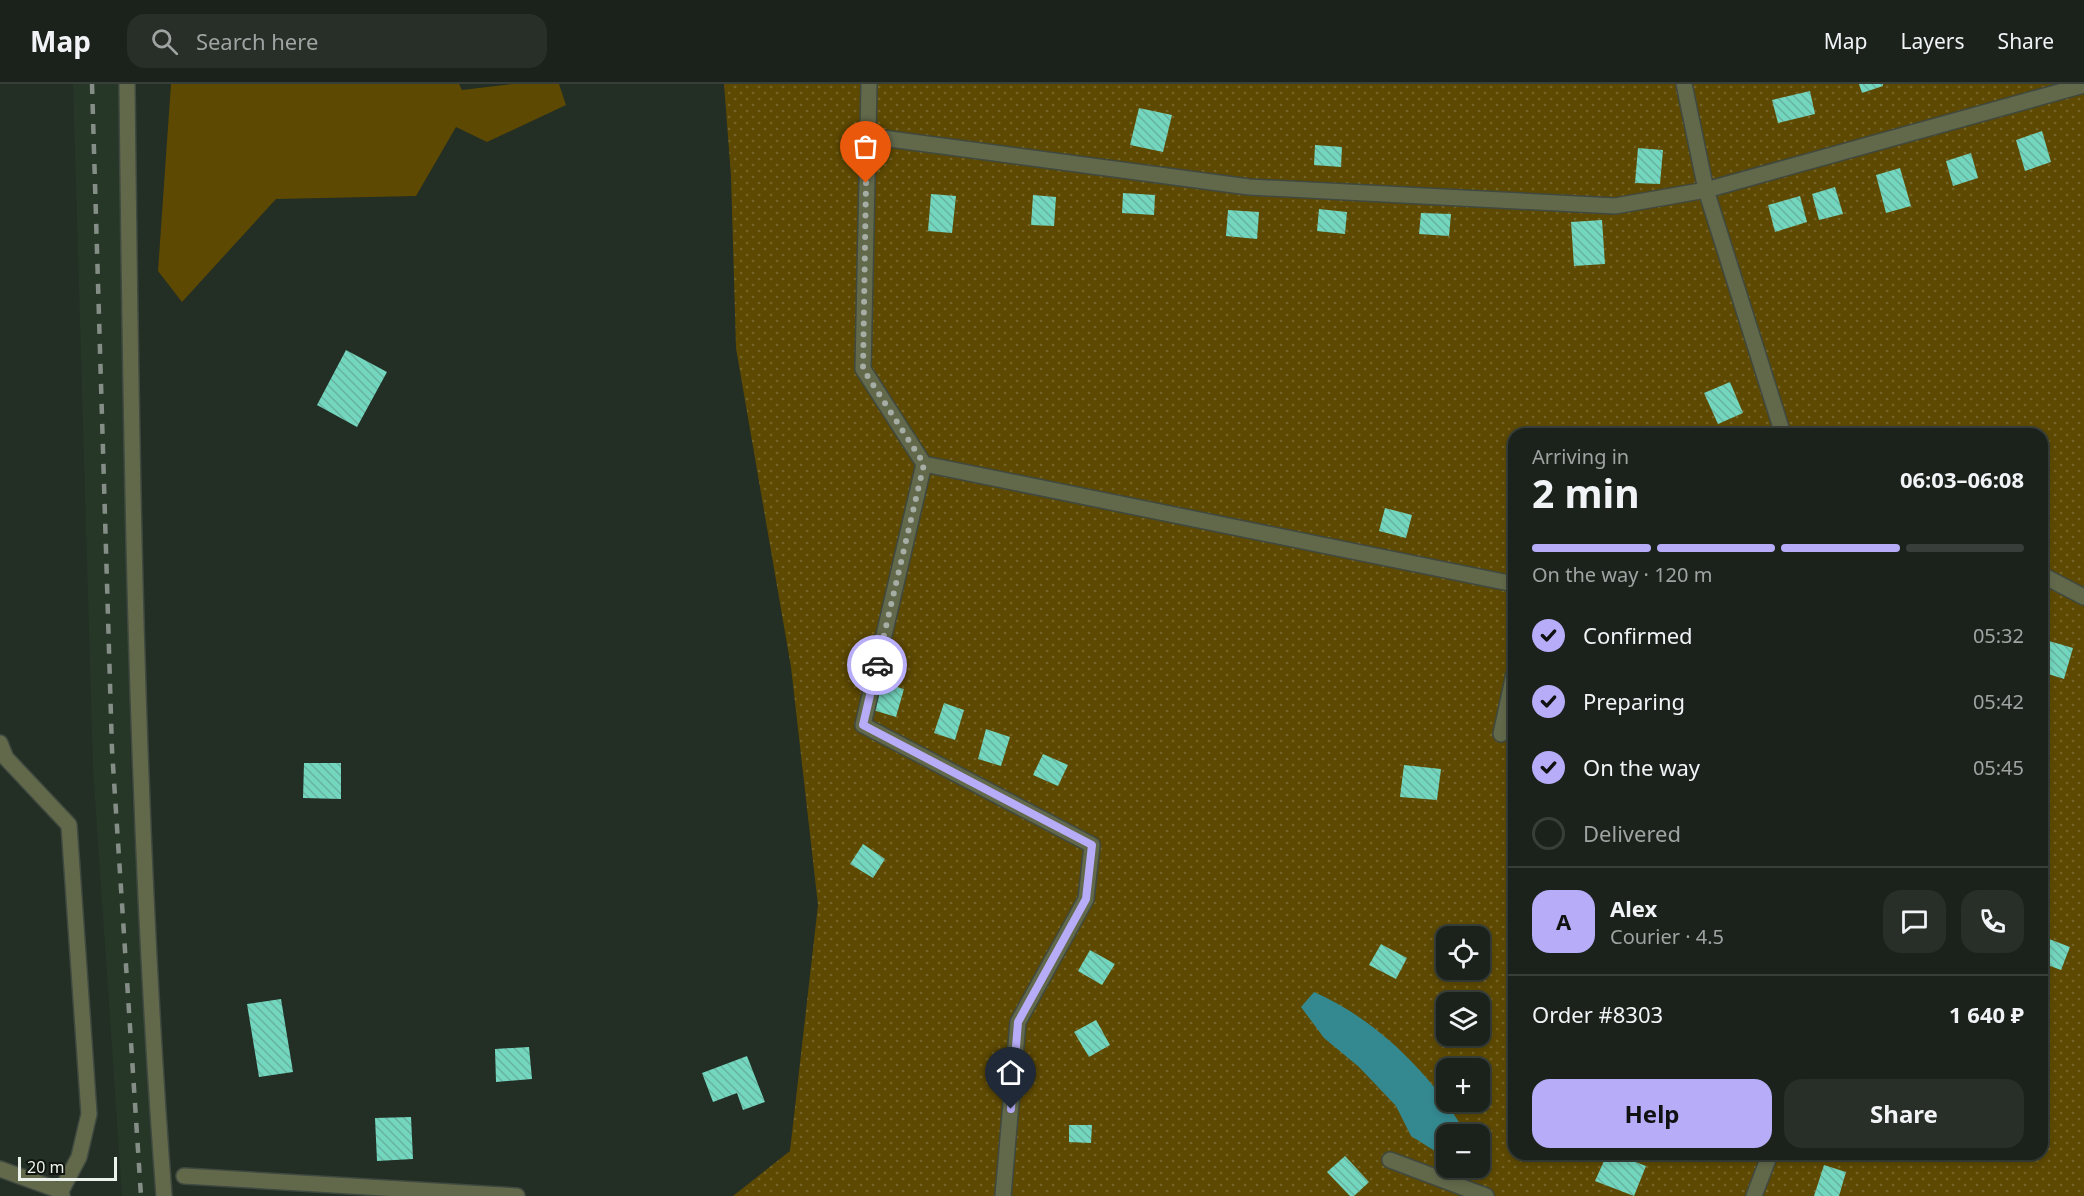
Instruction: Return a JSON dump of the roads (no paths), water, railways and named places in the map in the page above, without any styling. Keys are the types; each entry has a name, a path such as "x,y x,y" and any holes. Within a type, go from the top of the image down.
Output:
{"street":[{"path":"127,84 133,560 149,993 164,1196"},
{"path":"869,84 863,369 924,464 1508,583"},
{"path":"1684,84 1706,190 1780,428"},
{"path":"867,136 1249,188 1615,206 1706,190 2084,86"},
{"path":"924,464 863,725 1092,845 1086,899 1018,1022 1003,1196"},
{"path":"2048,578 2084,597"},
{"path":"1501,734 1508,702"},
{"path":"0,743 6,758 69,825 89,1113 79,1157 61,1194 0,1168"},
{"path":"1390,1160 1486,1196"},
{"path":"1754,1196 1768,1160"},
{"path":"184,1176 517,1196"}],"water":[{"path":"1314,992 1337,1003 1381,1033 1420,1070 1436,1090 1436,1112 1453,1112 1460,1124 1436,1124 1436,1152 1411,1136 1396,1106 1359,1067 1324,1038 1301,1007"}],"railway":[{"path":"92,84 112,750 141,1196"}]}
